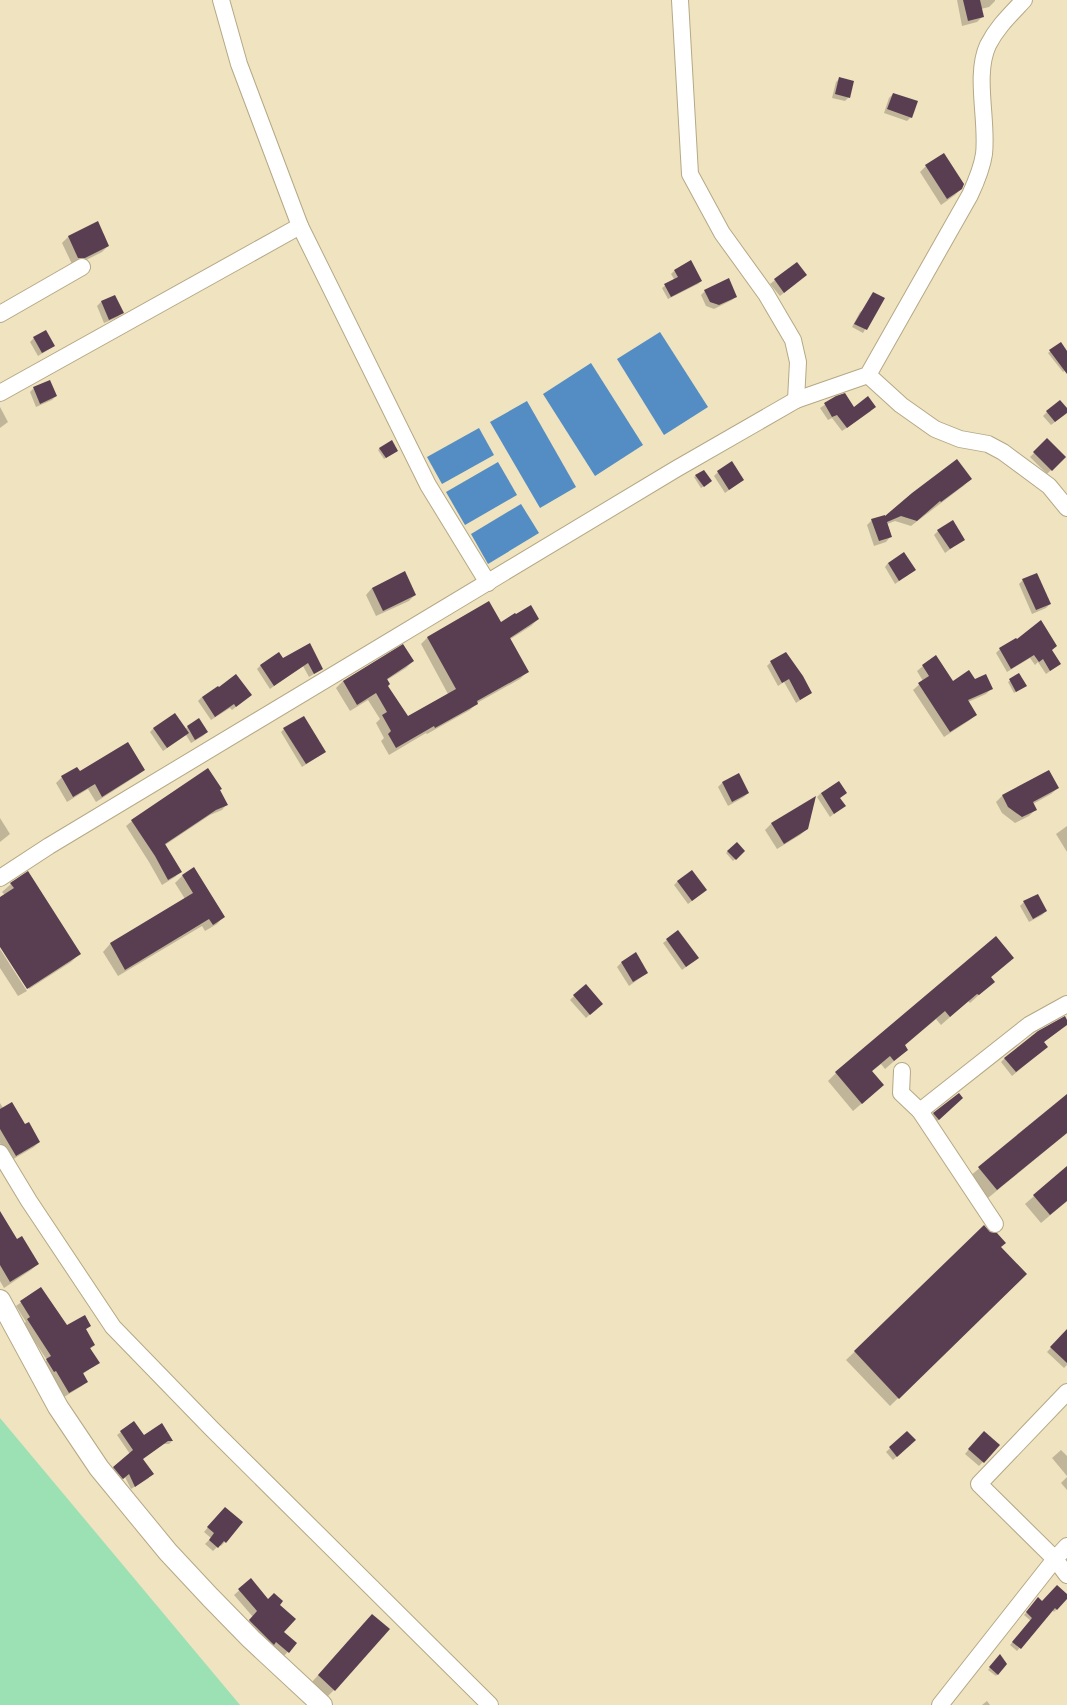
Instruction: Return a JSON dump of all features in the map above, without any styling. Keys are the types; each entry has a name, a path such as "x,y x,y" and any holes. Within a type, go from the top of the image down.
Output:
{"main road":[{"path":"0,1300 58,1407 100,1468 168,1552 210,1598 251,1639 322,1705"}],"street":[{"path":"221,0 239,64 300,226 428,485 488,583"},
{"path":"680,0 690,174 722,234 766,294 794,340 798,362 796,400"},
{"path":"0,878 49,846 676,469 796,400 868,375 970,195 978,176 984,154 982,64 988,46 998,27 1024,0"},
{"path":"0,393 300,226"},
{"path":"0,314 82,267"},
{"path":"868,375 901,405 935,429 960,439 988,444 1003,452 1049,486 1067,508"},
{"path":"920,1111 1029,1025 1067,1004"},
{"path":"902,1071 901,1094 920,1111 995,1224"},
{"path":"0,1153 29,1201 113,1327 212,1429 490,1705"},
{"path":"1067,1392 979,1484 1055,1559 1067,1575"},
{"path":"940,1705 1055,1559 1067,1546"}],"green space":[{"path":"0,1418 240,1705 0,1705"}],"water":[{"path":"660,332 708,407 664,435 617,359"},
{"path":"591,363 643,445 595,476 543,394"},
{"path":"527,401 576,487 540,508 490,422"},
{"path":"479,428 494,455 442,484 427,457"},
{"path":"498,462 517,495 465,525 446,492"},
{"path":"521,504 539,533 488,564 471,534"}],"building":[{"path":"963,0 980,0 984,17 968,21"},
{"path":"839,77 854,81 850,98 835,94"},
{"path":"893,93 918,101 912,118 887,109"},
{"path":"944,153 964,184 962,189 947,199 925,165"},
{"path":"98,221 109,246 85,258 78,258 68,236"},
{"path":"691,260 702,281 671,297 664,284 678,277 674,270"},
{"path":"797,262 807,275 784,293 774,279"},
{"path":"729,278 737,297 719,305 710,302 704,290"},
{"path":"873,292 885,298 867,330 854,324"},
{"path":"115,295 124,313 109,320 101,301"},
{"path":"46,330 55,346 42,353 33,337"},
{"path":"1061,342 1067,351 1067,374 1049,350"},
{"path":"50,380 57,396 40,404 33,387"},
{"path":"845,393 854,407 868,396 876,407 847,428 837,415 832,417 824,403"},
{"path":"1060,400 1067,408 1067,413 1055,422 1046,411"},
{"path":"1047,438 1066,457 1052,471 1033,452"},
{"path":"392,440 398,451 386,458 379,448"},
{"path":"957,459 972,479 941,502 940,501 917,521 901,516 887,522 892,537 879,541 871,519 885,516 912,493"},
{"path":"732,461 744,480 729,490 717,471"},
{"path":"704,470 712,481 704,487 695,475"},
{"path":"953,520 965,540 950,549 937,530"},
{"path":"904,552 916,570 899,581 888,563"},
{"path":"405,571 416,595 383,611 372,588"},
{"path":"1037,573 1051,604 1036,610 1022,579"},
{"path":"489,601 501,622 531,605 539,619 510,638 529,672 477,701 478,704 435,728 434,726 396,748 388,734 391,731 382,715 387,712 376,693 357,705 343,681 403,644 414,661 387,679 390,684 388,686 408,716 456,689 427,637"},
{"path":"1041,620 1057,646 1052,650 1061,664 1050,671 1043,659 1039,662 1034,655 1011,669 999,648 1016,638 1017,639"},
{"path":"310,643 323,669 314,674 308,663 274,686 260,665 279,652 283,658"},
{"path":"786,652 803,676 812,693 800,700 789,679 782,683 770,661"},
{"path":"936,655 953,681 969,670 975,679 986,674 993,689 968,700 977,715 950,732 918,683 929,676 922,665"},
{"path":"1019,673 1027,686 1016,692 1009,679"},
{"path":"236,674 252,695 236,707 234,704 215,717 202,697 218,686 219,687"},
{"path":"175,713 189,733 167,748 153,728"},
{"path":"304,716 326,752 306,764 283,728"},
{"path":"199,718 208,732 195,740 187,726"},
{"path":"128,742 145,770 102,797 95,784 73,797 61,776 77,767 80,771"},
{"path":"208,768 222,789 220,790 228,805 216,810 165,844 182,872 168,880 155,856 131,820"},
{"path":"1049,770 1059,788 1033,802 1037,810 1022,817 1008,807 1002,795"},
{"path":"739,773 749,793 732,802 722,782"},
{"path":"839,781 847,793 840,798 846,806 834,814 821,793"},
{"path":"816,796 808,829 784,844 771,823"},
{"path":"737,842 745,851 736,860 727,851"},
{"path":"194,867 225,917 213,925 209,919 125,970 110,943 193,893 182,875"},
{"path":"692,870 707,890 692,901 677,881"},
{"path":"28,871 81,954 27,989 0,947 0,897 14,888 10,883"},
{"path":"1038,894 1047,911 1033,919 1023,901"},
{"path":"678,930 699,958 686,967 666,939"},
{"path":"996,936 1014,958 991,977 995,982 979,995 977,994 950,1017 945,1011 905,1045 908,1050 894,1061 890,1056 872,1071 884,1085 862,1104 835,1072"},
{"path":"636,952 648,973 633,982 621,962"},
{"path":"586,984 603,1004 590,1015 573,995"},
{"path":"1065,1016 1067,1025 1044,1042 1048,1047 1016,1072 1004,1058 1038,1031"},
{"path":"959,1093 963,1098 939,1120 933,1113"},
{"path":"1067,1094 1067,1133 997,1190 978,1167"},
{"path":"12,1102 25,1124 29,1122 40,1142 16,1156 0,1129 0,1109"},
{"path":"1067,1166 1067,1201 1050,1215 1033,1195"},
{"path":"0,1211 17,1239 22,1236 39,1264 10,1282 0,1265"},
{"path":"984,1225 990,1232 997,1233 1006,1243 1001,1247 1027,1274 899,1399 854,1351"},
{"path":"41,1287 67,1325 85,1315 91,1326 86,1329 95,1345 90,1348 100,1363 83,1373 88,1382 69,1393 56,1371 54,1372 46,1359 51,1356 27,1319 30,1317 20,1301"},
{"path":"1067,1329 1067,1363 1050,1347"},
{"path":"134,1421 144,1435 162,1423 173,1441 168,1441 143,1459 154,1474 135,1487 129,1474 123,1479 113,1467 133,1450 120,1431"},
{"path":"907,1431 916,1440 897,1457 889,1447"},
{"path":"984,1431 1000,1445 984,1463 968,1449"},
{"path":"225,1507 243,1522 226,1543 224,1541 218,1548 209,1540 214,1533 207,1527"},
{"path":"251,1578 268,1599 274,1593 283,1601 280,1605 296,1619 284,1632 297,1643 289,1653 276,1642 274,1645 249,1620 257,1611 238,1589"},
{"path":"1057,1585 1067,1594 1067,1599 1057,1610 1055,1608 1021,1649 1012,1642 1032,1618 1026,1612 1038,1597 1042,1601"},
{"path":"372,1614 390,1629 335,1691 318,1675"},
{"path":"1000,1654 1007,1664 998,1675 989,1667"}]}
